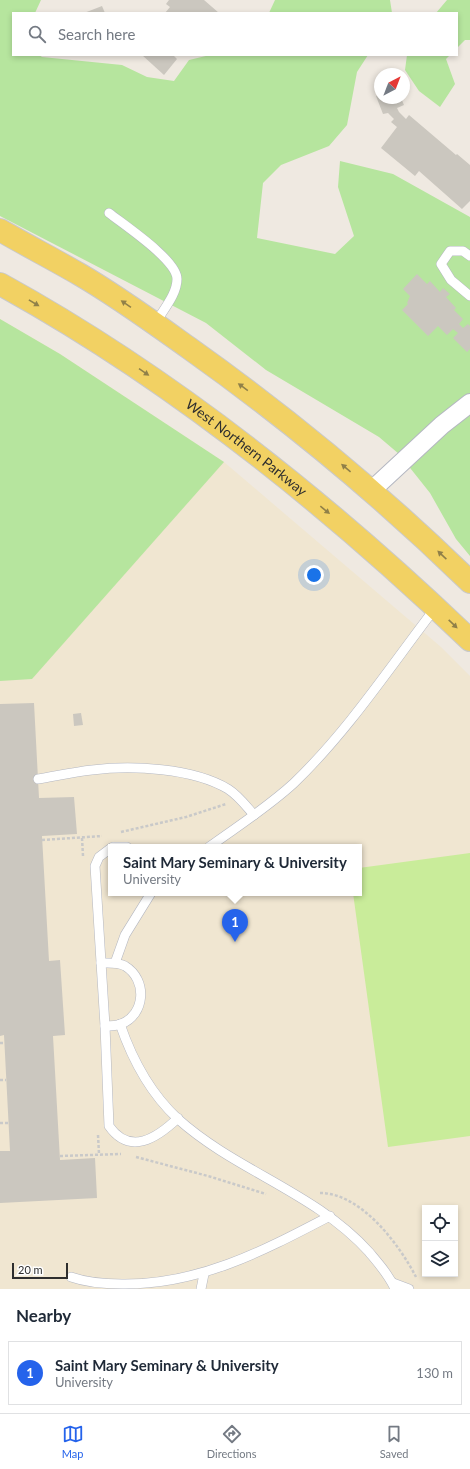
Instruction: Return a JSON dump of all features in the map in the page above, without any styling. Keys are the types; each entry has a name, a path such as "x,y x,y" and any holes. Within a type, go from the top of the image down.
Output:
{"main road":[{"path":"0,230 80,274 154,324 301,431 372,490 470,582"},
{"name":"West Northern Parkway","path":"0,284 100,342 182,397 331,515 436,607 470,640"}],"street":[{"path":"372,490 442,425 470,403"}],"lane":[{"path":"109,213 142,237 172,268 177,279 173,294 154,324"},
{"path":"470,256 463,251 450,251 441,264 451,280 470,296"},
{"path":"213,844 254,815 284,791 317,760 343,729 436,607"},
{"path":"38,779 91,770 120,768 187,774 211,781 229,789 240,798 254,815"},
{"path":"108,850 104,852 95,866 105,1026 109,1126 115,1134 124,1141 134,1142 146,1140 167,1128 178,1118"},
{"path":"116,963 125,935 149,896"},
{"path":"101,963 116,963 125,966 133,973 139,982 141,992 140,1002 136,1011 129,1019 120,1024 105,1026"},
{"path":"120,1024 137,1064 152,1088 178,1118 215,1146 330,1216 357,1239 383,1268 394,1286 409,1289"},
{"path":"71,1277 94,1284 127,1284 150,1283 204,1274 256,1253 330,1216"},
{"path":"201,1289 204,1274"}],"path":[{"path":"116,833 186,817 230,803"},
{"path":"42,840 104,836"},
{"path":"0,1080 6,1080"},
{"path":"0,1123 9,1123"},
{"path":"60,1156 127,1155"},
{"path":"132,1156 208,1176 267,1194"},
{"path":"315,1193 336,1196 364,1211 392,1239 407,1259 420,1284"}],"shaded area":[{"path":"0,319 60,354 224,462 441,647 470,676 470,1289 0,1289"}],"green space":[{"path":"0,0 41,0 35,12 12,12 12,56 40,56 122,65 147,77 174,81 189,60 206,56 367,56 357,72 347,125 329,146 281,165 263,183 257,238 335,254 354,236 338,187 340,161 393,174 470,217 470,556 456,539 430,493 399,454 379,437 266,370 206,323 0,216"},
{"path":"275,0 390,0 392,12 269,12"},
{"path":"447,0 470,0 470,40 465,40 458,47 458,12 437,12"},
{"path":"407,56 449,56 446,59 455,84 440,107 419,91 410,78 410,68 405,68"},
{"path":"0,319 60,354 224,462 32,679 0,681"},
{"path":"470,853 470,1136 388,1147 353,896 362,896 362,868"}],"building":[{"path":"169,0 204,0 218,12 166,12 170,7 166,4"},
{"path":"102,6 105,12 87,12"},
{"path":"143,56 174,56 177,59 164,75"},
{"path":"379,104 404,104 397,108 406,119 409,115 470,165 470,201 462,209 419,171 415,176 381,148 397,127 391,122 394,119 388,113 383,114"},
{"path":"417,274 427,284 430,281 440,292 443,288 450,294 446,297 456,308 454,310 463,319 459,324 463,328 468,324 470,326 470,349 467,352 453,338 458,333 453,329 447,335 438,326 428,336 402,310 408,304 407,303 410,296 403,289"},
{"path":"34,703 39,798 74,797 77,834 42,836 49,961 60,960 65,1035 53,1036 60,1160 95,1158 97,1198 0,1203 0,1151 10,1151 4,1035 0,1036 0,704"},
{"path":"81,713 83,725 74,726 73,714"}],"place":[{"name":"Saint Mary Seminary & University","path":"235,942"}]}
